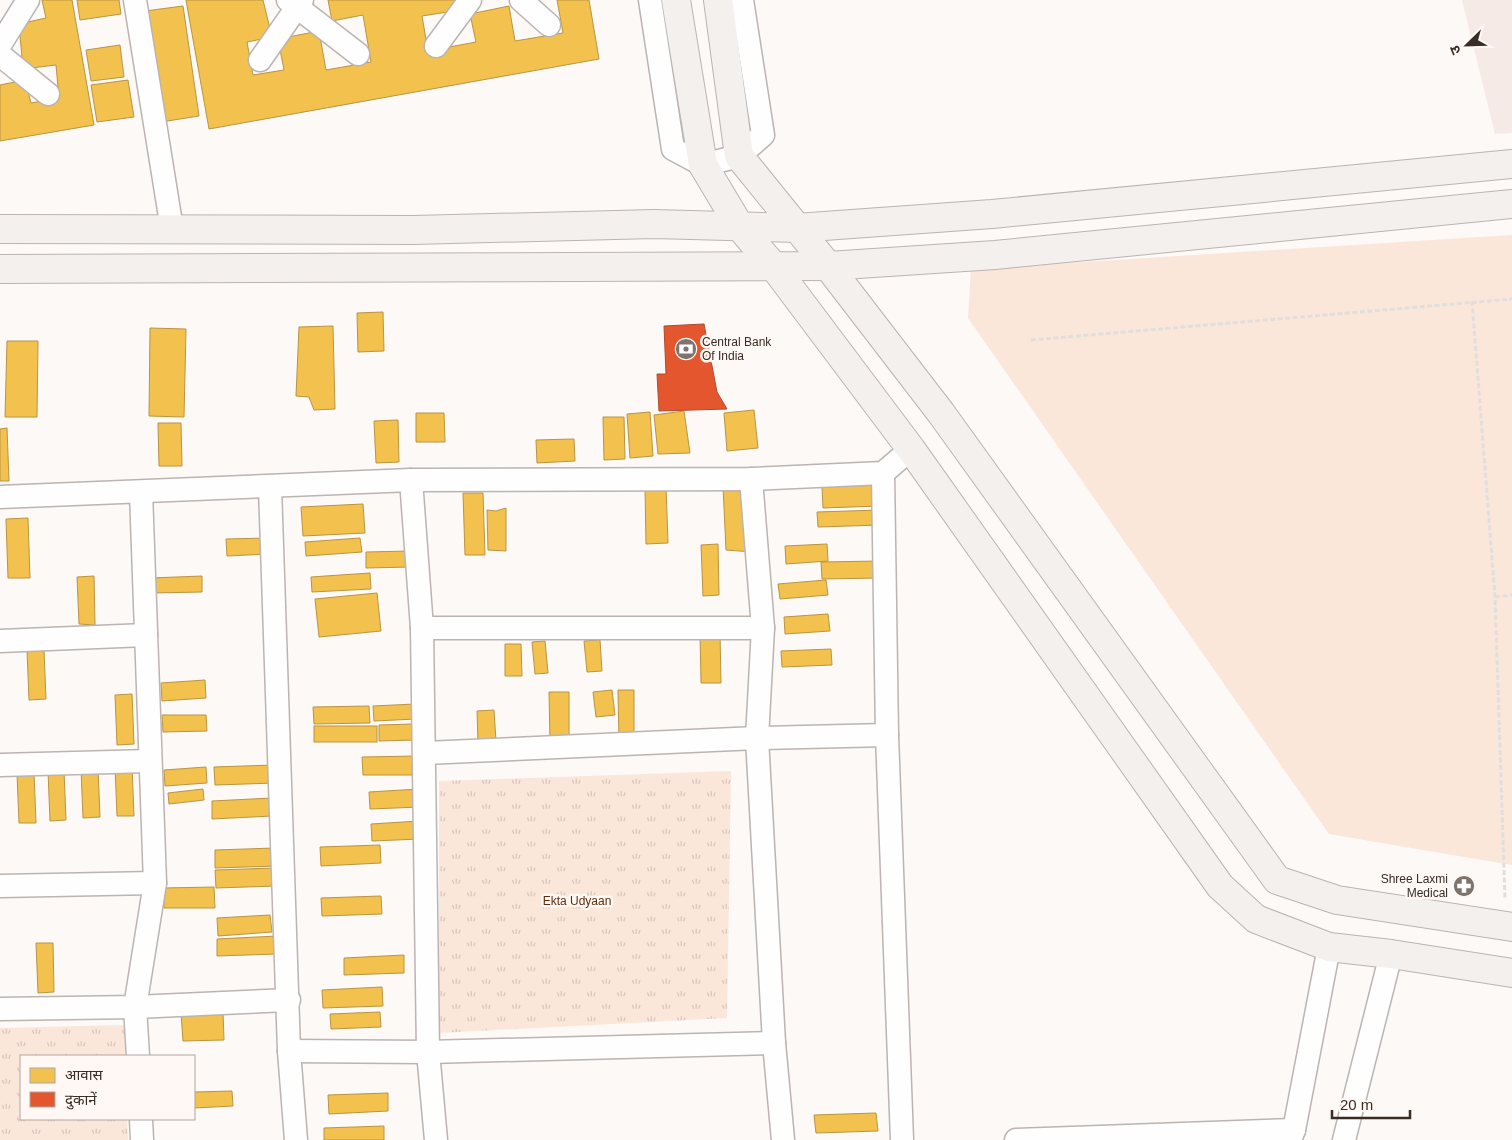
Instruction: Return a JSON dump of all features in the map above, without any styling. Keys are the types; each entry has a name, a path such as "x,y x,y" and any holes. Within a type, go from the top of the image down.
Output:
{"main road":[{"path":"676,0 703,165 740,227 775,268 911,449 1220,886 1256,919 1329,947 1391,954 1512,973"},
{"path":"718,0 739,156 828,266 947,421 1277,880 1337,900 1509,926"},
{"path":"0,229 413,230 654,224 796,228 992,214 1512,164"},
{"path":"0,269 775,268 828,266 995,255 1512,204"}],"street":[{"path":"0,44 28,0"},
{"path":"135,0 172,229"},
{"path":"436,46 470,0"},
{"path":"521,0 549,25"},
{"path":"650,0 673,149 703,165 739,156 763,135 742,0"},
{"path":"260,60 296,2 358,54"},
{"path":"0,55 48,94"},
{"path":"0,497 412,480 751,479 883,473 911,449"},
{"path":"883,473 887,734 902,1140"},
{"path":"751,479 764,628 757,738 774,1043 783,1140"},
{"path":"412,480 422,628 428,1052 436,1140"},
{"path":"270,487 289,1051 296,1140"},
{"path":"138,1055 135,1007 155,883 141,492"},
{"path":"422,628 764,628"},
{"path":"0,641 146,635"},
{"path":"425,753 887,734"},
{"path":"0,765 150,761"},
{"path":"0,886 155,883"},
{"path":"1016,1140 1292,1135 1329,947"},
{"path":"1344,1140 1391,954"},
{"path":"0,1009 135,1007 288,1000"},
{"path":"289,1051 428,1052 774,1043"},
{"path":"141,1120 142,1140"}],"path":[{"path":"1031,340 1512,299"},
{"path":"1472,301 1495,597 1509,926"},
{"path":"1495,597 1512,595"}],"shaded area":[{"path":"1462,0 1512,0 1512,133 1495,134"}],"green space":[{"path":"1512,235 1512,865 1329,834 968,318 971,269"},
{"name":"Ekta Udyaan","path":"731,771 727,1018 439,1033 439,781"},
{"path":"124,1025 125,1055 20,1055 20,1120 127,1120 128,1140 0,1140 0,1028"}],"building: आवास":[{"path":"42,0 72,0 94,125 0,141 0,85 25,80 31,103 59,98 56,65 23,69 19,24 46,18"},
{"path":"77,0 119,0 121,14 80,20"},
{"path":"186,0 263,0 272,37 247,42 253,75 284,70 278,39 319,31 326,70 371,62 363,15 332,21 328,0 458,0 460,10 422,16 428,51 476,42 470,14 509,6 515,41 563,33 557,0 589,0 599,59 209,129"},
{"path":"183,6 199,116 161,122 145,11"},
{"path":"120,45 124,77 91,81 86,50"},
{"path":"128,80 134,117 97,122 91,85"},
{"path":"383,312 384,351 358,352 357,313"},
{"path":"333,326 335,409 314,410 309,397 296,396 299,327"},
{"path":"150,328 186,329 184,417 149,416"},
{"path":"7,341 38,341 37,417 5,417"},
{"path":"754,410 758,448 727,451 724,413"},
{"path":"684,411 690,453 658,454 654,415"},
{"path":"650,412 653,456 630,458 627,414"},
{"path":"416,413 444,413 445,442 416,442"},
{"path":"603,417 624,417 625,459 604,460"},
{"path":"398,420 399,462 376,463 374,421"},
{"path":"158,423 181,423 182,466 159,466"},
{"path":"7,428 9,481 0,481 0,429"},
{"path":"574,439 575,461 537,463 536,440"},
{"path":"748,484 753,552 726,550 723,486"},
{"path":"878,484 879,506 823,508 822,487"},
{"path":"666,486 668,543 646,544 645,487"},
{"path":"463,493 483,493 485,555 465,555"},
{"path":"363,504 365,533 303,536 301,507"},
{"path":"506,508 506,551 488,550 487,510 496,511"},
{"path":"880,510 881,525 818,527 817,512"},
{"path":"28,518 30,578 8,578 6,519"},
{"path":"268,538 269,554 227,556 226,539"},
{"path":"360,538 362,552 306,556 305,542"},
{"path":"718,544 719,595 703,596 701,545"},
{"path":"827,544 828,561 786,564 785,546"},
{"path":"410,551 411,567 366,568 366,552"},
{"path":"880,561 880,578 822,579 821,562"},
{"path":"370,573 371,589 312,592 311,577"},
{"path":"94,576 95,625 79,624 77,577"},
{"path":"202,576 202,592 152,593 151,578"},
{"path":"826,580 828,595 780,599 778,584"},
{"path":"377,593 381,631 319,637 315,599"},
{"path":"828,614 830,631 785,634 784,617"},
{"path":"700,633 720,633 721,683 701,683"},
{"path":"600,640 602,671 587,672 584,641"},
{"path":"545,641 548,673 535,674 532,642"},
{"path":"505,644 521,644 522,676 505,676"},
{"path":"831,649 832,665 782,667 781,651"},
{"path":"27,650 44,650 46,699 29,700"},
{"path":"205,680 206,698 162,701 161,683"},
{"path":"612,690 615,715 596,717 593,692"},
{"path":"618,690 634,690 634,739 619,740"},
{"path":"549,692 569,692 569,743 550,743"},
{"path":"132,694 134,744 117,745 115,695"},
{"path":"415,704 416,719 374,721 373,706"},
{"path":"369,706 370,723 314,724 313,707"},
{"path":"494,710 496,741 478,743 477,711"},
{"path":"162,715 206,715 207,731 163,732"},
{"path":"414,724 415,740 379,741 379,725"},
{"path":"314,726 377,726 377,742 314,742"},
{"path":"417,756 417,775 363,775 362,757"},
{"path":"274,765 275,783 215,785 214,767"},
{"path":"115,766 132,766 134,816 117,816"},
{"path":"206,767 207,783 165,786 164,770"},
{"path":"98,768 100,817 83,818 81,769"},
{"path":"64,770 66,820 50,821 48,771"},
{"path":"34,773 36,823 19,823 17,774"},
{"path":"203,789 204,800 169,804 168,793"},
{"path":"419,789 420,807 370,809 369,792"},
{"path":"272,798 272,816 212,819 212,801"},
{"path":"419,821 420,839 372,841 371,824"},
{"path":"380,845 381,863 321,866 320,847"},
{"path":"275,848 276,866 215,868 215,850"},
{"path":"275,868 276,886 216,888 215,870"},
{"path":"214,887 215,908 164,908 163,888"},
{"path":"381,896 382,914 322,916 321,898"},
{"path":"270,915 272,932 218,936 217,918"},
{"path":"277,936 277,954 217,956 217,939"},
{"path":"36,943 53,943 54,992 38,993"},
{"path":"404,955 404,973 344,975 344,958"},
{"path":"382,987 383,1006 323,1008 322,990"},
{"path":"223,1011 224,1040 183,1041 181,1013"},
{"path":"380,1012 381,1027 331,1029 330,1014"},
{"path":"232,1091 233,1106 195,1108 195,1092"},
{"path":"388,1093 388,1111 329,1114 328,1095"},
{"path":"876,1113 878,1131 816,1133 814,1115"},
{"path":"384,1126 384,1140 324,1140 324,1128"}],"building: दुकानें":[{"name":"Central Bank Of India","path":"704,324 717,392 727,409 659,411 657,374 666,374 664,326"}],"place":[{"name":"Central Bank Of India","path":"686,349"},
{"name":"Shree Laxmi Medical","path":"1464,886"}]}
